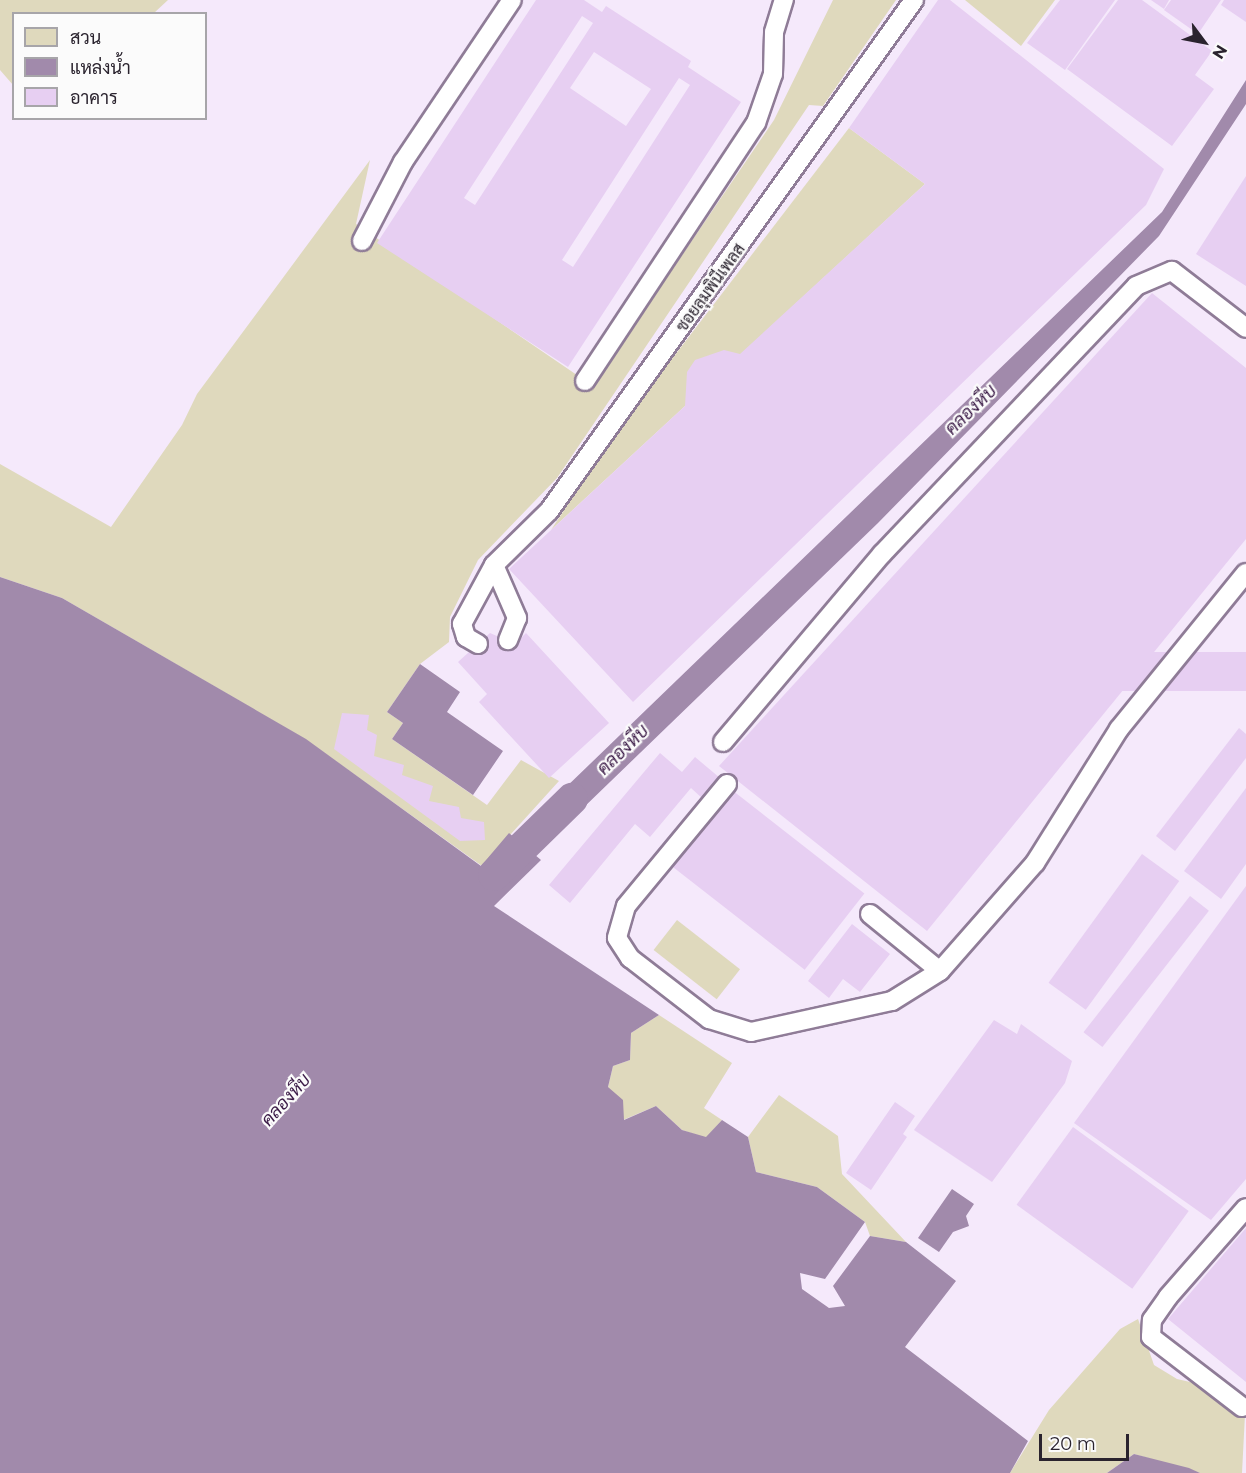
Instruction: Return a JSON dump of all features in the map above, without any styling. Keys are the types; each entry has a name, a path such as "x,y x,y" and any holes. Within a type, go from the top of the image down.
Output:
{"lane":[{"path":"362,241 403,162 512,0"},
{"path":"585,381 756,123 773,74 774,32 784,0"},
{"name":"ซอยลุมพินีเพลส","path":"478,644 466,637 462,624 494,565 549,510 914,0"},
{"path":"723,742 882,554 1136,286 1172,271 1246,328"},
{"path":"494,565 517,618 508,640"},
{"path":"727,784 626,906 617,938 630,958 710,1019 751,1032 892,1002 939,971 1035,863 1119,729 1246,573"},
{"path":"870,914 939,971"},
{"path":"1242,1407 1151,1337 1152,1320 1168,1297 1246,1208"}],"green space":[{"path":"0,0 168,0 155,12 12,12 12,84 0,70"},
{"path":"833,0 896,0 823,106 809,105 557,478 478,560 450,617 449,642 420,664 387,712 403,723 392,739 487,805 521,760 559,781 482,866 305,739 62,598 0,577 0,464 111,527 182,425 197,394 370,160 356,224 593,386 774,120"},
{"path":"965,0 1055,0 1021,46"},
{"path":"849,128 925,184 551,530 612,437"},
{"path":"677,920 740,969 717,999 654,950"},
{"path":"659,1015 732,1063 704,1108 722,1120 706,1138 682,1130 656,1106 623,1120 608,1087 613,1066 630,1060 631,1033"},
{"path":"779,1095 838,1136 842,1174 906,1242 870,1236 865,1222 817,1187 756,1172 748,1137"},
{"path":"1138,1319 1154,1365 1177,1379 1246,1395 1242,1473 1200,1473 1134,1454 1107,1473 1010,1473 1049,1410 1120,1329"}],"water":[{"path":"1246,80 1246,104 1159,236 878,523 551,839 533,819 1162,212"},
{"path":"0,577 62,598 306,739 481,866 509,833 541,860 494,906 659,1015 631,1033 630,1060 613,1066 608,1087 623,1100 624,1120 656,1106 682,1130 706,1137 722,1120 748,1137 756,1172 817,1187 865,1222 825,1279 800,1273 802,1289 829,1308 845,1306 833,1286 870,1236 906,1242 956,1281 905,1347 1028,1441 1010,1473 0,1473"},
{"path":"420,664 460,692 447,712 503,751 473,795 392,739 403,723 387,712"},
{"path":"952,1189 974,1204 966,1216 969,1226 953,1232 939,1252 918,1238"},
{"path":"1134,1454 1189,1468 1200,1473 1107,1473"}],"building":[{"path":"536,0 584,0 602,12 606,6 691,61 688,67 741,102 568,367 377,243","holes":["582,16 593,23 475,205 464,198","594,52 651,89 626,126 570,88","679,78 690,85 573,267 562,260"]},
{"path":"938,0 950,0 1164,169 1146,205 633,702 509,569 685,406 687,372 695,360 724,350 740,354 925,184 849,128"},
{"path":"1060,0 1115,0 1065,70 1027,43"},
{"path":"1118,0 1142,0 1212,51 1195,75 1214,89 1172,146 1067,69"},
{"path":"1151,0 1169,0 1164,9"},
{"path":"1171,0 1221,0 1198,34 1164,10"},
{"path":"1224,0 1246,0 1246,22 1221,5"},
{"path":"1246,176 1246,286 1196,254"},
{"path":"1152,293 1246,368 1246,539 927,931 719,766"},
{"path":"490,633 515,644 526,633 609,723 549,778 479,702 487,694 458,662"},
{"path":"846,652 1246,652 1246,691 846,691"},
{"path":"342,713 369,715 367,730 377,735 374,756 404,765 402,775 433,786 429,801 459,807 461,818 484,822 485,840 460,841 334,749"},
{"path":"1239,728 1246,734 1246,758 1175,851 1156,836"},
{"path":"660,753 682,772 695,757 720,778 703,799 691,788 650,837 635,824 570,903 549,885"},
{"path":"1246,788 1246,864 1221,899 1184,871"},
{"path":"732,790 864,893 805,970 672,866"},
{"path":"1142,854 1179,881 1086,1010 1049,983"},
{"path":"1246,886 1246,1179 1211,1220 1074,1123"},
{"path":"1190,896 1209,911 1102,1047 1083,1032"},
{"path":"852,924 890,954 860,992 843,979 829,998 808,981"},
{"path":"994,1020 1017,1034 1021,1024 1072,1061 1065,1083 992,1182 914,1130"},
{"path":"895,1102 915,1116 903,1134 907,1137 871,1190 846,1173"},
{"path":"1073,1127 1189,1211 1132,1289 1017,1205"},
{"path":"1246,1228 1246,1382 1168,1319"}],"waterway":[{"name":"คลองหีบ","path":"494,875 572,799"}]}
